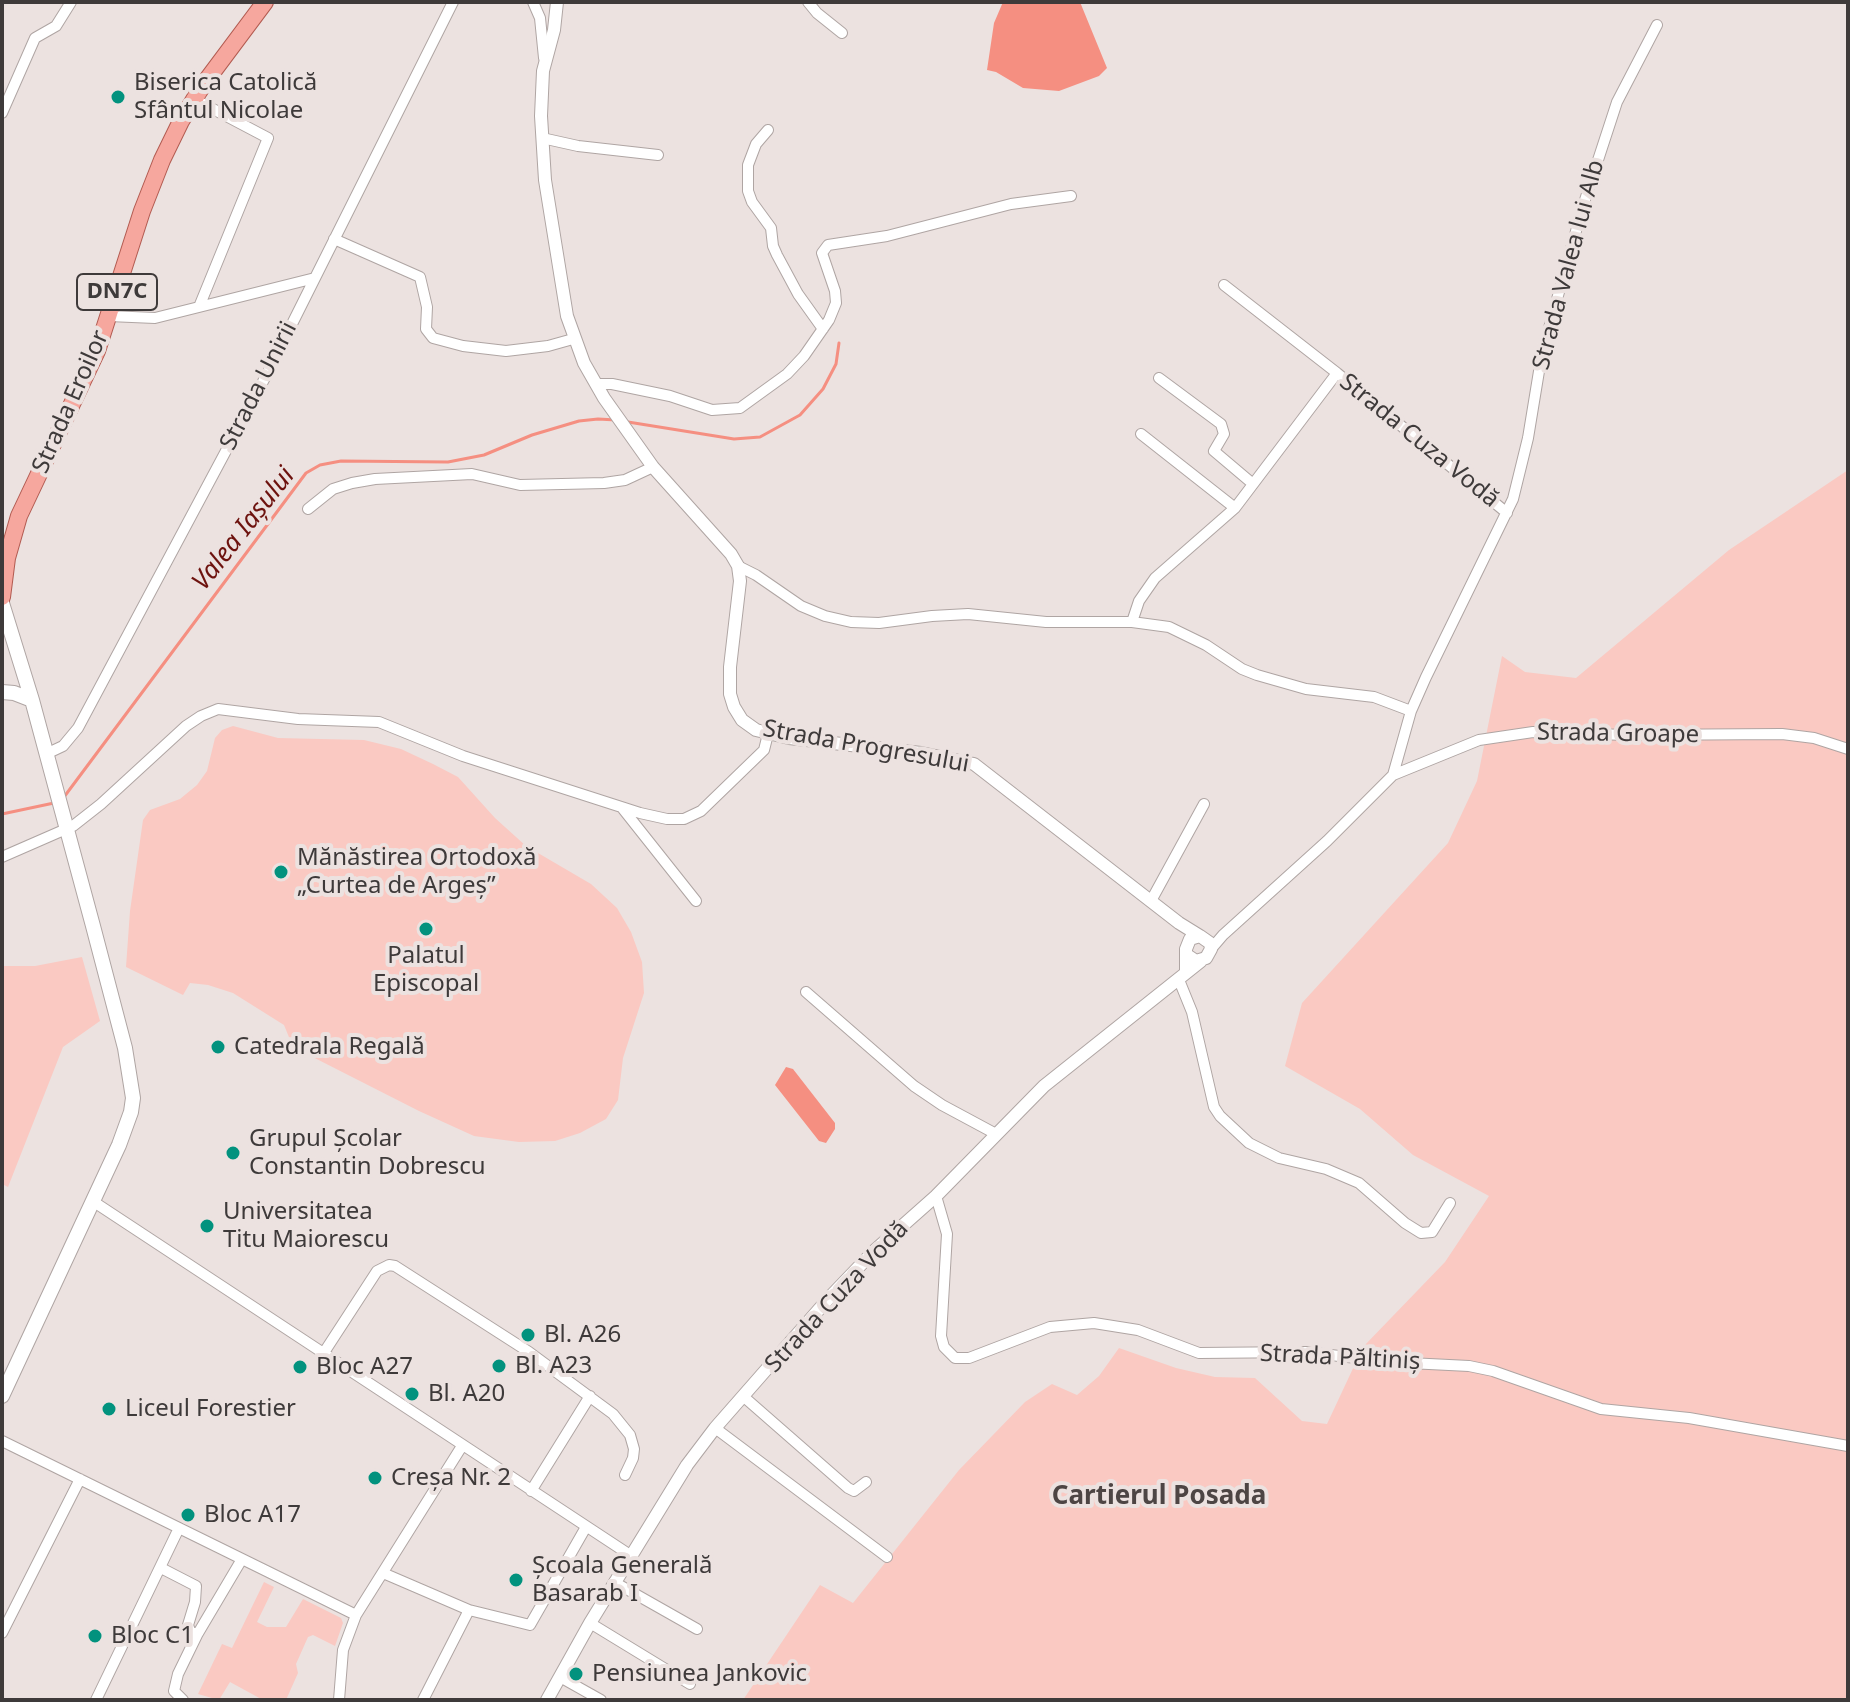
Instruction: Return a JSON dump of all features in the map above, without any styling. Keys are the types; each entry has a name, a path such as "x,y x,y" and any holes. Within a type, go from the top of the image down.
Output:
{"main road":[{"name":"Strada Eroilor","path":"2,597 7,558 19,516 85,378 154,181 173,138 194,99 265,2"},
{"path":"2,603 32,700 125,1048 133,1098 128,1124 94,1202 2,1396"},
{"path":"2,692 32,700"}],"street":[{"path":"2,113 35,38 56,26 71,2"},
{"name":"Strada Unirii","path":"46,754 63,746 78,728 267,374 453,2"},
{"path":"533,2 544,35 542,138 561,291 573,339 604,398 653,467 731,554 738,566 801,606 851,622 879,623 968,614 1046,622 1132,622 1181,632 1257,675 1316,690 1374,697 1411,711"},
{"path":"543,71 554,30 557,2"},
{"path":"808,2 842,33"},
{"name":"Strada Valea lui Alb","path":"1507,513 1528,438 1542,353 1587,193 1617,102 1657,25"},
{"path":"194,99 268,138 199,307"},
{"path":"768,130 756,144 748,165 748,191 752,202 771,228 773,246 798,294 823,329"},
{"path":"542,138 578,146 658,155"},
{"path":"596,384 612,384 670,396 712,410 740,408 787,374 823,329 836,303 822,253 828,245 887,236 1011,204 1071,196"},
{"path":"334,239 420,277 427,307 426,329 433,338 463,346 506,351 548,346 573,339"},
{"path":"109,316 143,319 315,278"},
{"name":"Strada Cuza Vodă","path":"547,1700 630,1555 687,1465 715,1428 849,1276 936,1196 1044,1086 1206,958 1205,941 1223,935 1327,841 1393,775 1411,711 1442,640 1507,513 1224,285"},
{"path":"1132,622 1139,601 1162,569 1235,508 1337,373"},
{"path":"1159,378 1221,424 1224,434 1214,451 1253,484"},
{"path":"1141,434 1235,508"},
{"path":"308,509 333,489 375,479 472,474 520,485 593,483 625,480 653,467"},
{"name":"Strada Progresului","path":"738,566 740,581 730,694 742,720 768,734 954,758 974,764 1205,941"},
{"path":"2,857 101,804 186,726 218,709 298,719 379,722 463,756 667,819 694,816 761,754 766,747 768,734"},
{"name":"Strada Groape","path":"1393,775 1479,740 1533,732 1782,734 1814,738 1848,749"},
{"path":"1152,899 1204,804"},
{"path":"622,807 696,901"},
{"name":"Strada Progresului","path":"1179,923 1187,949"},
{"path":"1205,941 1194,937 1187,949 1182,975 1214,1107 1229,1125 1249,1143 1279,1158 1334,1171 1359,1183 1421,1233 1432,1232 1450,1203"},
{"path":"1187,949 1196,961 1201,961"},
{"path":"806,992 914,1086 996,1134"},
{"name":"Strada Păltiniș","path":"936,1196 947,1234 941,1336 944,1347 955,1358 969,1358 1059,1325 1079,1322 1110,1324 1138,1330 1199,1353 1306,1352 1389,1362 1469,1366 1493,1371 1601,1409 1689,1418 1848,1446"},
{"path":"94,1202 630,1555"},
{"path":"323,1354 377,1271 389,1265 405,1272 517,1344 613,1414 630,1435 633,1458 625,1475"},
{"path":"531,1491 590,1396"},
{"path":"744,1397 848,1488 854,1491 866,1482"},
{"path":"715,1428 887,1557"},
{"path":"2,1441 356,1615"},
{"path":"339,1700 343,1650 356,1615 462,1446"},
{"path":"2,1633 80,1479"},
{"path":"383,1573 469,1610 530,1625 586,1527"},
{"path":"96,1700 179,1528"},
{"path":"183,1700 174,1691 174,1686 197,1635 242,1559"},
{"path":"161,1568 196,1586 188,1625 190,1631 197,1635"},
{"path":"614,1582 697,1629"},
{"path":"423,1700 469,1610"},
{"path":"590,1623 690,1684"},
{"path":"560,1677 601,1700"}],"shaded area":[{"path":"1003,2 1080,2 1107,68 1099,76 1059,91 1023,88 987,70 994,23"},
{"path":"1848,470 1848,1700 743,1700 820,1585 853,1603 959,1470 1025,1402 1052,1384 1077,1395 1099,1376 1119,1348 1176,1368 1215,1377 1255,1378 1302,1421 1327,1424 1363,1347 1445,1262 1489,1196 1413,1155 1360,1109 1285,1066 1302,1003 1448,843 1477,781 1502,656 1525,672 1576,678 1729,550"},
{"path":"233,726 278,738 364,740 401,749 433,764 458,777 495,818 526,846 591,884 617,908 631,932 642,962 644,993 623,1058 618,1100 606,1119 580,1133 555,1141 519,1142 474,1136 293,1047 284,1025 233,993 190,983 183,995 126,967 130,911 143,820 150,810 180,799 197,785 207,771 215,738 222,730"},
{"path":"82,957 100,1021 63,1047 8,1187 2,1184 2,966 35,966"},
{"path":"786,1067 793,1069 835,1123 835,1129 826,1143 819,1141 775,1085"},
{"path":"264,1582 274,1587 257,1622 267,1627 286,1627 303,1599 341,1618 343,1623 335,1646 313,1635 308,1637 296,1664 298,1673 286,1700 263,1700 230,1682 219,1700 198,1694 222,1644 232,1648"}],"waterway":[{"name":"Valea Iașului","path":"628,422 734,439 760,437 800,415 823,389 836,364 839,343"},
{"name":"Valea Iașului","path":"64,797 306,473 320,465 341,461 448,462 484,455 532,435 579,421 616,420"},
{"name":"Valea Iașului","path":"2,814 54,803"}],"place":[{"name":"Biserica Catolică Sfântul Nicolae","path":"118,97"},
{"name":"Mănăstirea Ortodoxă „Curtea de Argeș”","path":"281,872"},
{"name":"Palatul Episcopal","path":"426,929"},
{"name":"Catedrala Regală","path":"218,1047"},
{"name":"Grupul Școlar Constantin Dobrescu","path":"233,1153"},
{"name":"Universitatea Titu Maiorescu","path":"207,1226"},
{"name":"Bl. A26","path":"528,1335"},
{"name":"Bl. A23","path":"499,1366"},
{"name":"Bloc A27","path":"300,1367"},
{"name":"Bl. A20","path":"412,1394"},
{"name":"Liceul Forestier","path":"109,1409"},
{"name":"Creșa Nr. 2","path":"375,1478"},
{"name":"Bloc A17","path":"188,1515"},
{"name":"Școala Generală Basarab I","path":"516,1580"},
{"name":"Bloc C1","path":"95,1636"},
{"name":"Pensiunea Jankovic","path":"576,1674"}],"district":[{"name":"Cartierul Posada","path":"1159,1497"}]}
